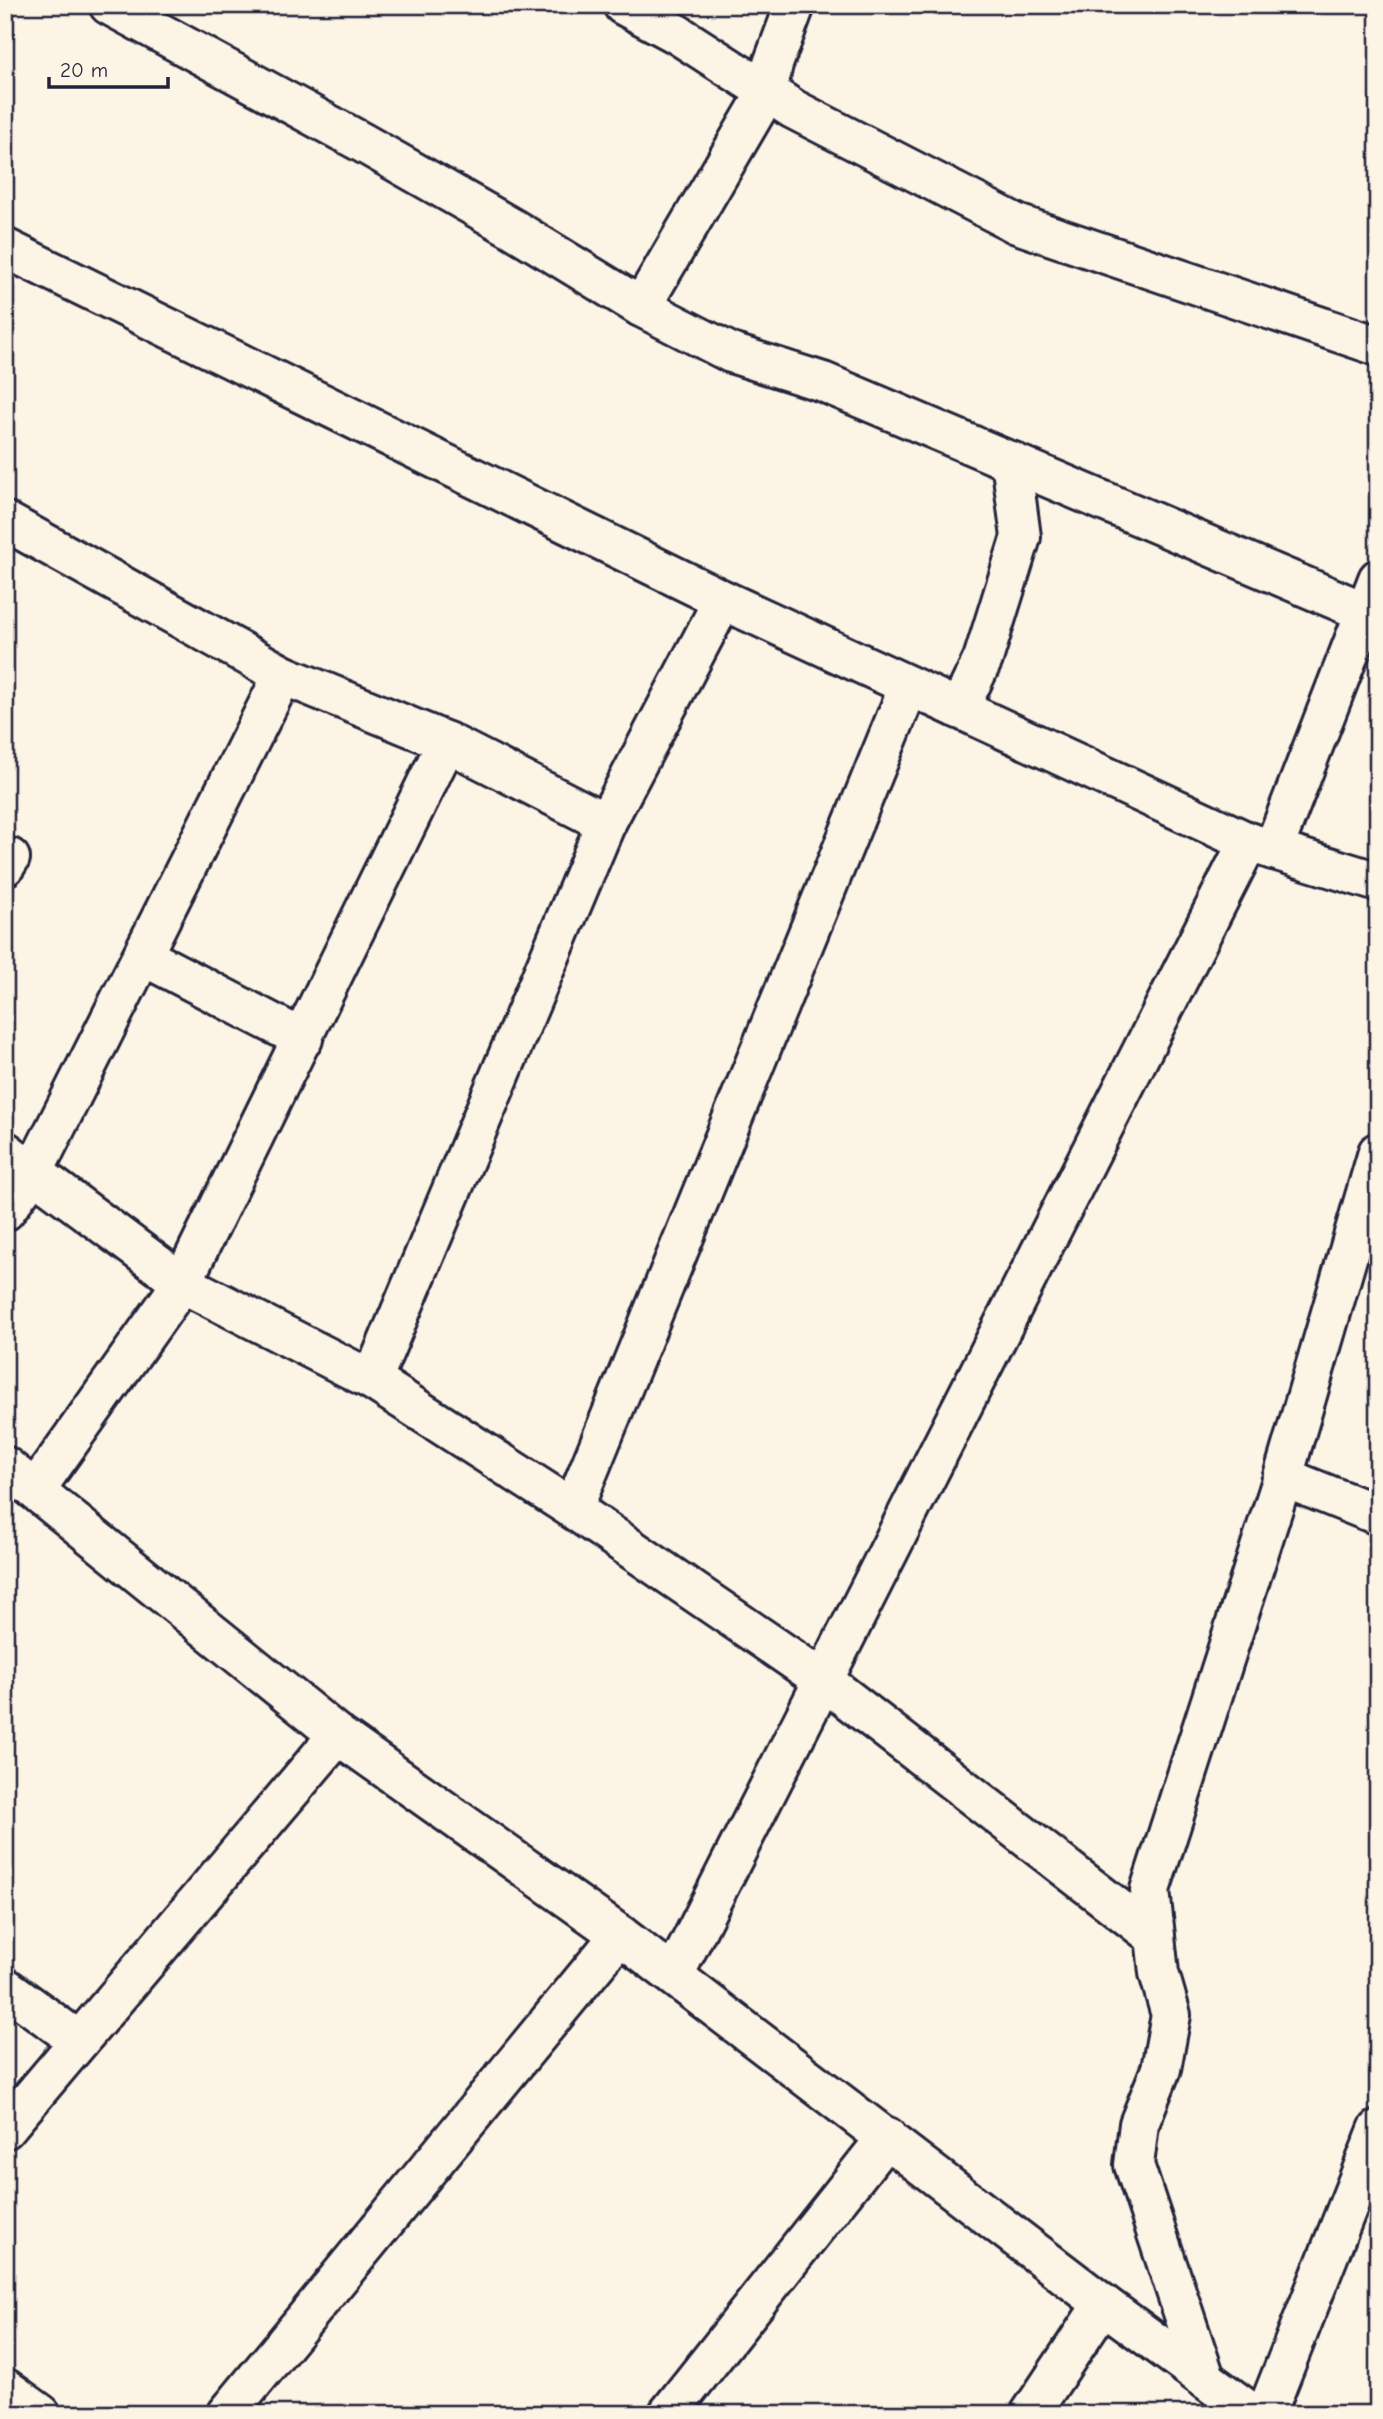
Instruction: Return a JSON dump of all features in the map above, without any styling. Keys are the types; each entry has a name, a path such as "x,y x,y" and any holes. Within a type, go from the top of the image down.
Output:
{"street":[{"path":"109,5 363,143 512,228 641,307 731,353 823,382 1011,461 1371,596 1260,846 823,1680 674,1975"},
{"path":"623,5 677,34 793,109 1017,224 1378,346"},
{"path":"641,307 767,92 773,64 795,5"},
{"path":"6,253 723,600 959,709 1260,846 1378,882"},
{"path":"959,709 983,659 1021,537 1011,461"},
{"path":"5,521 283,675 447,742 606,823"},
{"path":"372,1380 606,823 723,600"},
{"path":"5,1211 19,1162 143,956 283,675"},
{"path":"573,1508 909,686"},
{"path":"36,1489 182,1283 447,742"},
{"path":"143,956 303,1039"},
{"path":"1205,2378 1134,2165 1139,2124 1161,2069 1171,2015 1159,1973 1150,1890 1283,1477 1378,1152"},
{"path":"19,1162 182,1283 372,1380 573,1508 823,1680 1155,1937"},
{"path":"5,1466 338,1735 621,1935 1103,2304 1253,2414"},
{"path":"1283,1477 1378,1515"},
{"path":"5,2129 338,1735"},
{"path":"227,2414 621,1935"},
{"path":"5,1987 79,2041"},
{"path":"1266,2414 1378,2130"},
{"path":"668,2414 887,2137"},
{"path":"1030,2414 1103,2304"}]}
